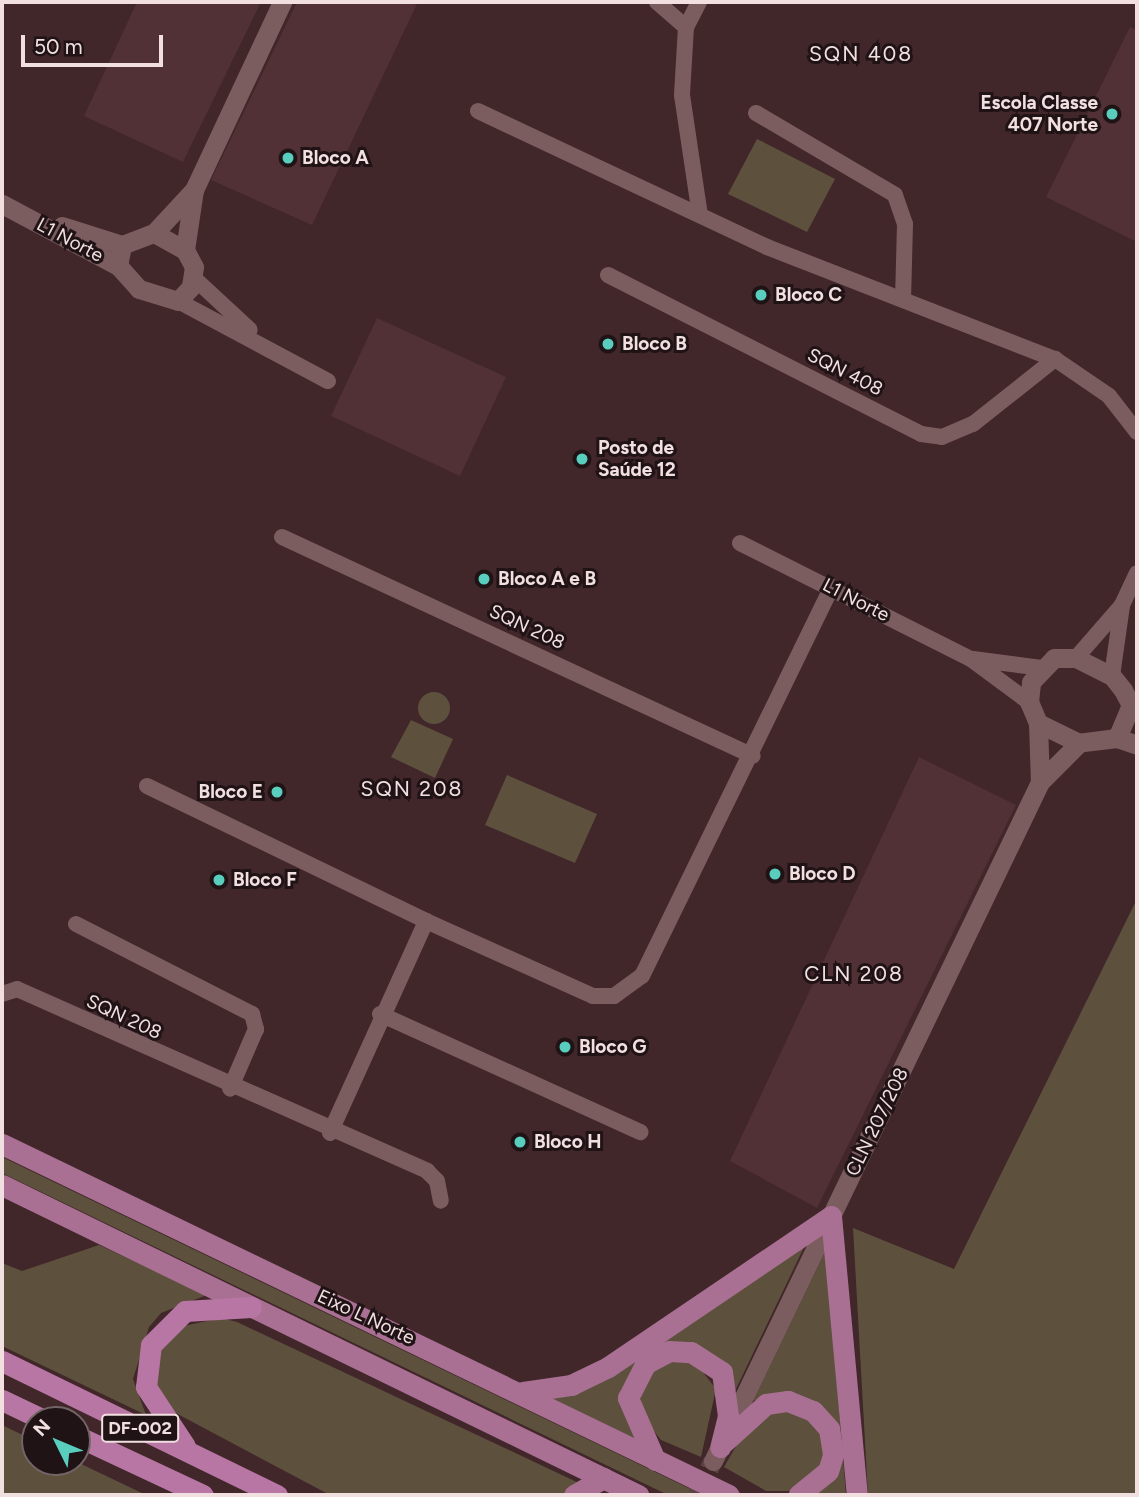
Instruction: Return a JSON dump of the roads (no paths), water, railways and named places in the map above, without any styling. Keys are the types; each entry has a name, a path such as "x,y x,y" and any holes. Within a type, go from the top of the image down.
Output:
{"highway":[{"path":"191,1452 152,1403 145,1377 150,1345 185,1311 251,1307"},
{"name":"DF-002","path":"2,1361 278,1495"},
{"path":"2,1400 21,1409"},
{"name":"DF-002","path":"91,1443 203,1495"}],"main road":[{"name":"Eixo L Norte","path":"2,1144 523,1392 729,1495"},
{"path":"2,1185 638,1495"},
{"path":"523,1392 571,1385 608,1367 831,1216 857,1495"},
{"path":"655,1460 628,1398 645,1364 669,1352 691,1352 722,1372 728,1416 716,1454"},
{"path":"716,1454 766,1404 788,1401 813,1410 829,1429 834,1455 828,1471 798,1495"},
{"path":"574,1495 603,1478"}],"street":[{"path":"262,341 194,278 185,250 194,190 282,2"},
{"path":"657,2 686,27"},
{"path":"699,2 686,27 682,95 700,215"},
{"path":"478,111 700,215 1055,359 1109,396 1137,432"},
{"path":"756,113 895,195 905,223 903,298"},
{"path":"194,190 154,233 122,245 118,267 139,289 178,302 262,341 328,381"},
{"name":"L1 Norte","path":"2,204 118,267"},
{"name":"L1 Norte","path":"21,214 122,245"},
{"path":"154,233 185,250"},
{"name":"SQN 408","path":"608,275 921,434 942,437 973,424 1055,359"},
{"path":"178,302 194,278"},
{"name":"SQN 208","path":"282,537 753,756"},
{"name":"L1 Norte","path":"740,543 971,659 1029,702"},
{"path":"1111,676 1122,605 1137,573"},
{"path":"148,786 426,922 593,996 622,993 642,976 753,756 832,587"},
{"path":"1076,657 1122,605"},
{"path":"1117,738 1134,707 1111,676 1076,657 1054,658 1041,668 1029,702 1038,723 1079,743 1117,738 1137,745"},
{"name":"L1 Norte","path":"971,659 1041,668"},
{"name":"CLN 207/208","path":"1038,723 1040,782"},
{"name":"CLN 207/208","path":"716,1454 1040,782 1079,743"},
{"path":"330,1133 380,1014 426,922"},
{"path":"76,924 252,1014 256,1029 230,1089"},
{"name":"SQN 208","path":"2,994 18,989 230,1089 426,1171 437,1181 441,1201"},
{"path":"380,1014 640,1132"}],"tunnel":[{"path":"697,1495 713,1461"}],"place":[{"name":"Escola Classe 407 Norte","path":"1112,114"},
{"name":"Bloco A","path":"288,158"},
{"name":"Bloco C","path":"761,295"},
{"name":"Bloco B","path":"608,344"},
{"name":"Posto de Saúde 12","path":"582,459"},
{"name":"Bloco A e B","path":"484,579"},
{"name":"Bloco E","path":"277,792"},
{"name":"Bloco D","path":"775,874"},
{"name":"Bloco F","path":"219,880"},
{"name":"Bloco G","path":"565,1047"},
{"name":"Bloco H","path":"520,1142"}],"district":[{"name":"SQN 408","path":"861,54"},
{"name":"SQN 208","path":"412,789"},
{"name":"CLN 208","path":"854,974"}]}
